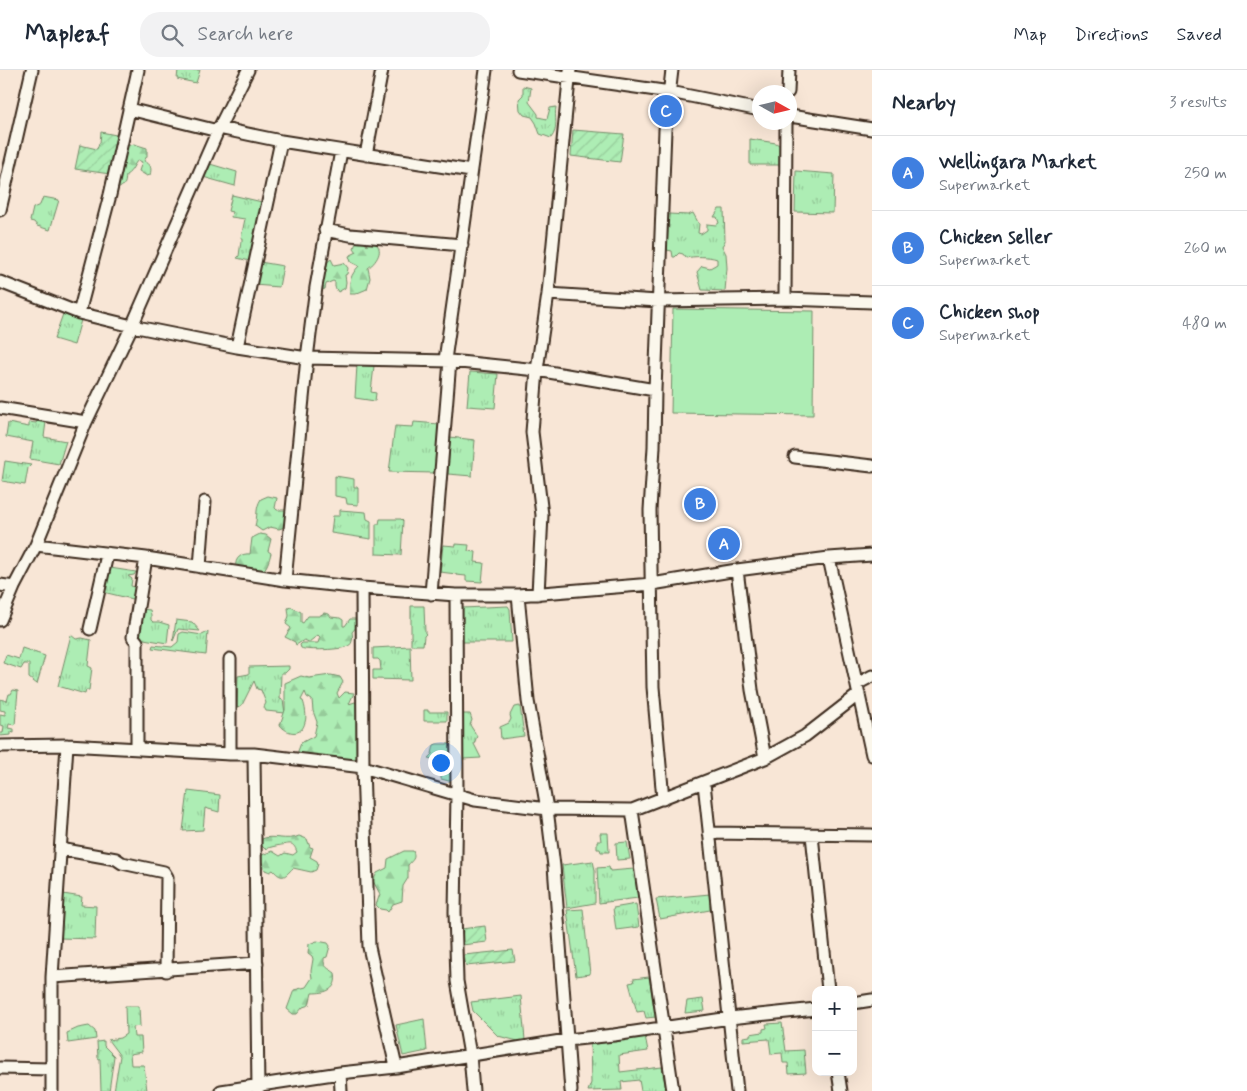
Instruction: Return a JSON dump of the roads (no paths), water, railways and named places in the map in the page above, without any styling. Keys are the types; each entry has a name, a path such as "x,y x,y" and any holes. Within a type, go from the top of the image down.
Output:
{"street":[{"path":"0,210 32,70"},
{"path":"79,313 110,194 138,70"},
{"path":"0,620 14,586 36,545 86,422 132,326 218,130 248,70"},
{"path":"366,155 382,70"},
{"path":"431,594 448,360 471,171 486,70"},
{"path":"518,70 569,74 752,108"},
{"path":"663,799 653,687 650,510 654,447 665,130 672,70"},
{"path":"788,85 789,70"},
{"path":"538,594 542,515 532,432 537,370 548,294 569,74"},
{"path":"130,109 177,122 218,130 471,171"},
{"path":"797,117 872,129"},
{"path":"785,299 786,130"},
{"path":"237,347 280,141"},
{"path":"285,580 307,358 325,230 341,151"},
{"path":"325,230 350,235 462,245"},
{"path":"0,282 79,313 132,326 237,347 307,358 448,360 537,370 655,390"},
{"path":"548,294 658,301 785,299 872,302"},
{"path":"0,408 86,422"},
{"path":"795,457 872,466"},
{"path":"200,567 205,502"},
{"path":"36,545 107,555 146,558 285,580 456,595 538,594 652,584 737,570 829,558 872,555"},
{"path":"90,629 107,555"},
{"path":"137,748 137,642 133,637 146,558"},
{"path":"829,558 871,742 872,755"},
{"path":"737,570 752,690 765,758"},
{"path":"0,586 14,586"},
{"path":"362,588 369,947 396,1067"},
{"path":"456,595 456,981 470,1056 473,1091"},
{"path":"518,595 528,701 547,809 554,866 571,1091"},
{"path":"230,659 230,754"},
{"path":"0,746 67,745 254,754 364,767 475,800 547,809 632,810 765,758 805,736 872,676"},
{"path":"52,1091 52,977 67,745"},
{"path":"254,754 258,1088"},
{"path":"704,783 737,1091"},
{"path":"632,810 673,1091"},
{"path":"709,834 872,835"},
{"path":"812,835 828,986"},
{"path":"60,849 116,859 122,863 164,872 167,877 166,970"},
{"path":"52,977 257,963"},
{"path":"857,1003 872,1000"},
{"path":"221,1091 258,1088 340,1073 396,1067 567,1040 730,1018 812,1009"},
{"path":"0,1068 51,1069"},
{"path":"340,1073 341,1091"},
{"path":"839,1076 841,1091"}],"place":[{"name":"Chicken shop","path":"666,111"},
{"name":"Chicken seller","path":"700,504"},
{"name":"Wellingara Market","path":"724,544"}]}
